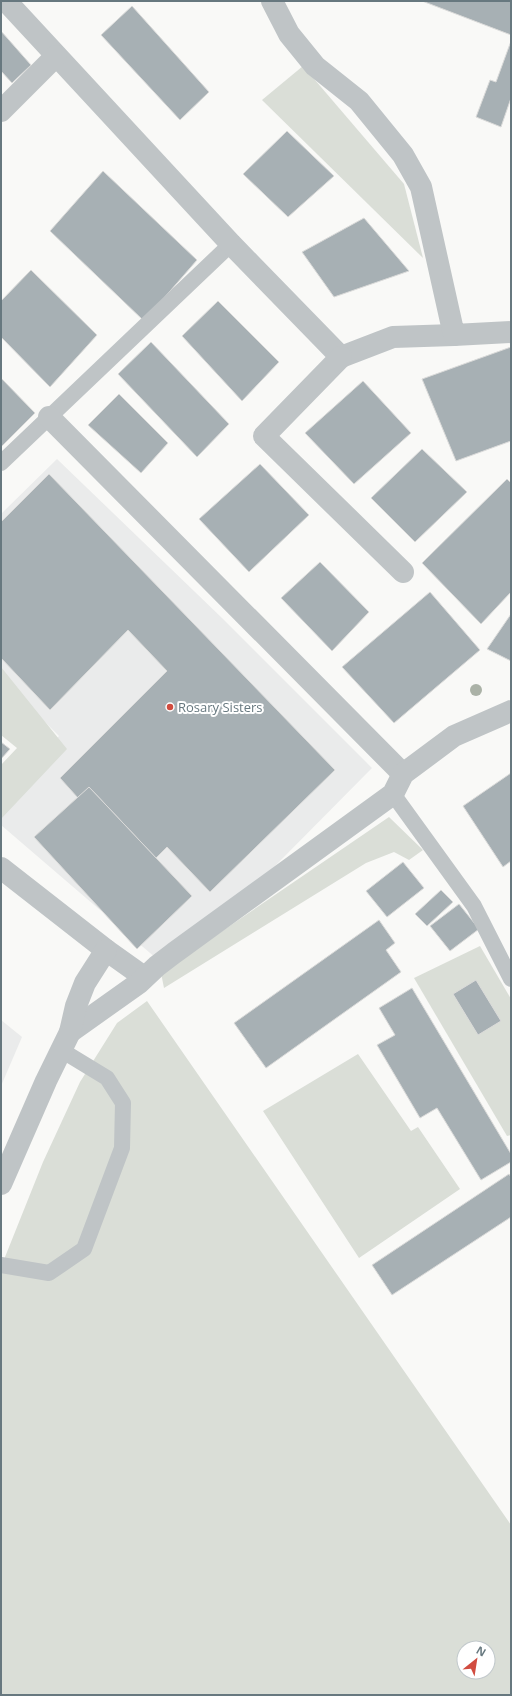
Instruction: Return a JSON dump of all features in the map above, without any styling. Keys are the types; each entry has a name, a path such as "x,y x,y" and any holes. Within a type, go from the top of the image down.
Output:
{"street":[{"path":"6,1 231,244 341,357"},
{"path":"272,1 289,34 315,66 359,101 404,155 421,187 454,335"},
{"path":"4,102 56,56"},
{"path":"403,572 264,436 341,357 393,337 511,332"},
{"path":"49,417 403,774"},
{"path":"66,1041 174,953 393,794 403,774 454,736 511,711"},
{"path":"1,868 106,950 144,977"},
{"path":"1,1184 46,1081 66,1041 84,983 106,950"}],"lane":[{"path":"1,463 231,244"},
{"path":"393,794 474,906 506,955 511,979"},
{"path":"1,1265 49,1273 84,1249 122,1148 123,1103 107,1078 66,1041"}],"shaded area":[{"path":"303,66 404,184 423,258 262,100"},
{"name":"Rosary Sisters","path":"57,459 222,618 372,768 171,971 1,825 1,798 59,736 1,678 1,514"},
{"path":"1,667 67,749 1,819 1,765 17,748 1,735"},
{"path":"389,817 423,850 409,860 394,852 366,863 164,988 161,973"},
{"path":"480,946 511,999 511,1135 507,1136 414,978"},
{"path":"147,1001 511,1525 511,1695 1,1695 1,1267 43,1162 80,1082 117,1023"},
{"path":"1,1020 22,1037 1,1086"},
{"path":"358,1054 411,1131 418,1127 460,1189 359,1258 263,1111"}],"building":[{"path":"422,1 511,1 511,35"},
{"path":"132,6 209,92 180,120 101,35"},
{"path":"1,31 31,65 12,83 1,71"},
{"path":"511,41 511,98 501,127 476,117 490,80 496,82"},
{"path":"287,131 334,176 288,217 243,174"},
{"path":"103,171 197,260 144,321 50,231"},
{"path":"364,218 409,271 334,297 302,252"},
{"path":"31,270 97,335 50,387 1,337 1,301"},
{"path":"218,301 279,362 242,401 182,336"},
{"path":"151,342 229,424 197,457 118,374"},
{"path":"511,347 511,441 456,461 422,379"},
{"path":"1,378 35,413 1,447"},
{"path":"363,381 411,433 354,484 305,433"},
{"path":"119,394 168,443 141,473 88,425"},
{"path":"422,449 467,492 415,542 371,498"},
{"path":"260,464 309,515 249,572 199,519"},
{"path":"49,474 335,770 210,892 167,847 156,858 89,787 78,798 60,778 167,671 128,630 50,710 1,658 1,522"},
{"path":"507,479 511,483 511,592 481,624 422,563"},
{"path":"320,562 369,612 332,651 281,598"},
{"path":"430,592 480,650 394,723 342,667"},
{"path":"511,614 511,661 487,649"},
{"path":"1,742 10,749 1,759"},
{"path":"511,773 511,861 503,867 463,806"},
{"path":"89,787 192,896 137,949 34,837"},
{"path":"403,862 424,888 387,917 366,891"},
{"path":"441,890 453,902 427,926 415,914"},
{"path":"459,904 479,929 450,951 430,926"},
{"path":"379,920 395,943 386,950 401,972 266,1068 234,1023"},
{"path":"476,980 501,1021 478,1035 453,994"},
{"path":"412,988 511,1154 511,1162 481,1180 437,1108 420,1118 377,1045 395,1035 379,1008"},
{"path":"509,1174 511,1177 511,1217 392,1295 372,1265"}],"place":[{"name":"Rosary Sisters","path":"170,707"}]}
